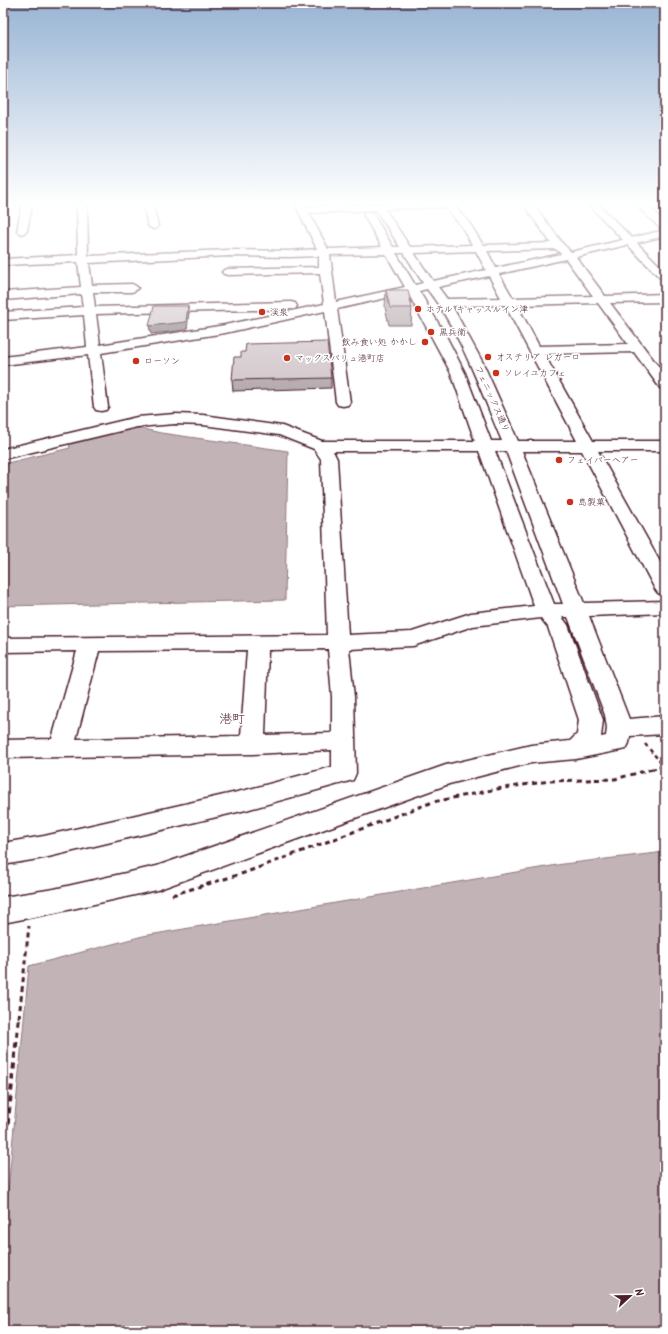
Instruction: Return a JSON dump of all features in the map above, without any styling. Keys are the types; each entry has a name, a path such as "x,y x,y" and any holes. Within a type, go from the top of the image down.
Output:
{"street":[{"path":"38,266 38,294"},
{"path":"84,266 101,407"},
{"path":"226,286 228,266"},
{"path":"325,266 343,402"},
{"name":"フェニックス通り","path":"397,266 439,336 458,373 546,611 558,625 591,720 589,737 576,750"},
{"name":"フェニックス通り","path":"418,266 444,303 476,363 512,446 577,610 617,715 619,728"},
{"path":"489,266 665,589"},
{"path":"3,361 94,350 225,329 411,290 512,266"},
{"path":"575,266 665,385"},
{"path":"655,266 665,277"},
{"path":"228,272 325,270"},
{"path":"3,296 87,289 132,288"},
{"path":"444,303 665,298"},
{"path":"3,316 225,303 331,306"},
{"path":"225,303 225,329"},
{"path":"534,350 637,348"},
{"path":"3,454 137,422 175,419 203,420 282,432 320,446 665,446"},
{"path":"3,854 44,847 246,800 344,774 343,697 338,642 329,459 320,446"},
{"path":"3,645 338,642 413,639 471,620 546,611 665,607"},
{"path":"253,745 258,642"},
{"path":"61,749 90,644"},
{"path":"3,910 54,902 156,878 446,775 531,754 576,750 617,742 619,728 665,725"},
{"path":"3,749 253,745 343,741"}],"path":[{"path":"165,897 244,873 433,802 497,789 550,781 615,779 665,766 645,744"},
{"path":"3,1168 29,925 37,923"}],"shaded area":[{"path":"134,427 161,433 288,451 285,600 3,606 3,464 70,448 69,444"},
{"path":"665,852 665,1331 3,1331 3,1244 29,966 143,936 563,864"}],"building":[{"path":"386,290 408,290 412,308 390,308"},
{"path":"154,306 188,306 186,322 149,326"},
{"name":"マックスバリュ港町店","path":"327,342 331,378 232,380 234,357 241,357 241,352 245,352 246,344"}],"place":[{"name":"ホテル キャッスルイン津","path":"418,309"},
{"name":"渓泉","path":"262,312"},
{"name":"黒兵衛","path":"431,332"},
{"name":"飲み食い処 かかし","path":"425,342"},
{"name":"オステリア レガーロ","path":"488,357"},
{"name":"マックスバリュ港町店","path":"287,358"},
{"name":"ローソン","path":"136,361"},
{"name":"ソレイユカフェ","path":"496,373"},
{"name":"フェイバーヘアー","path":"559,460"},
{"name":"島製菓","path":"570,502"}],"district":[{"name":"港町","path":"232,719"}]}
